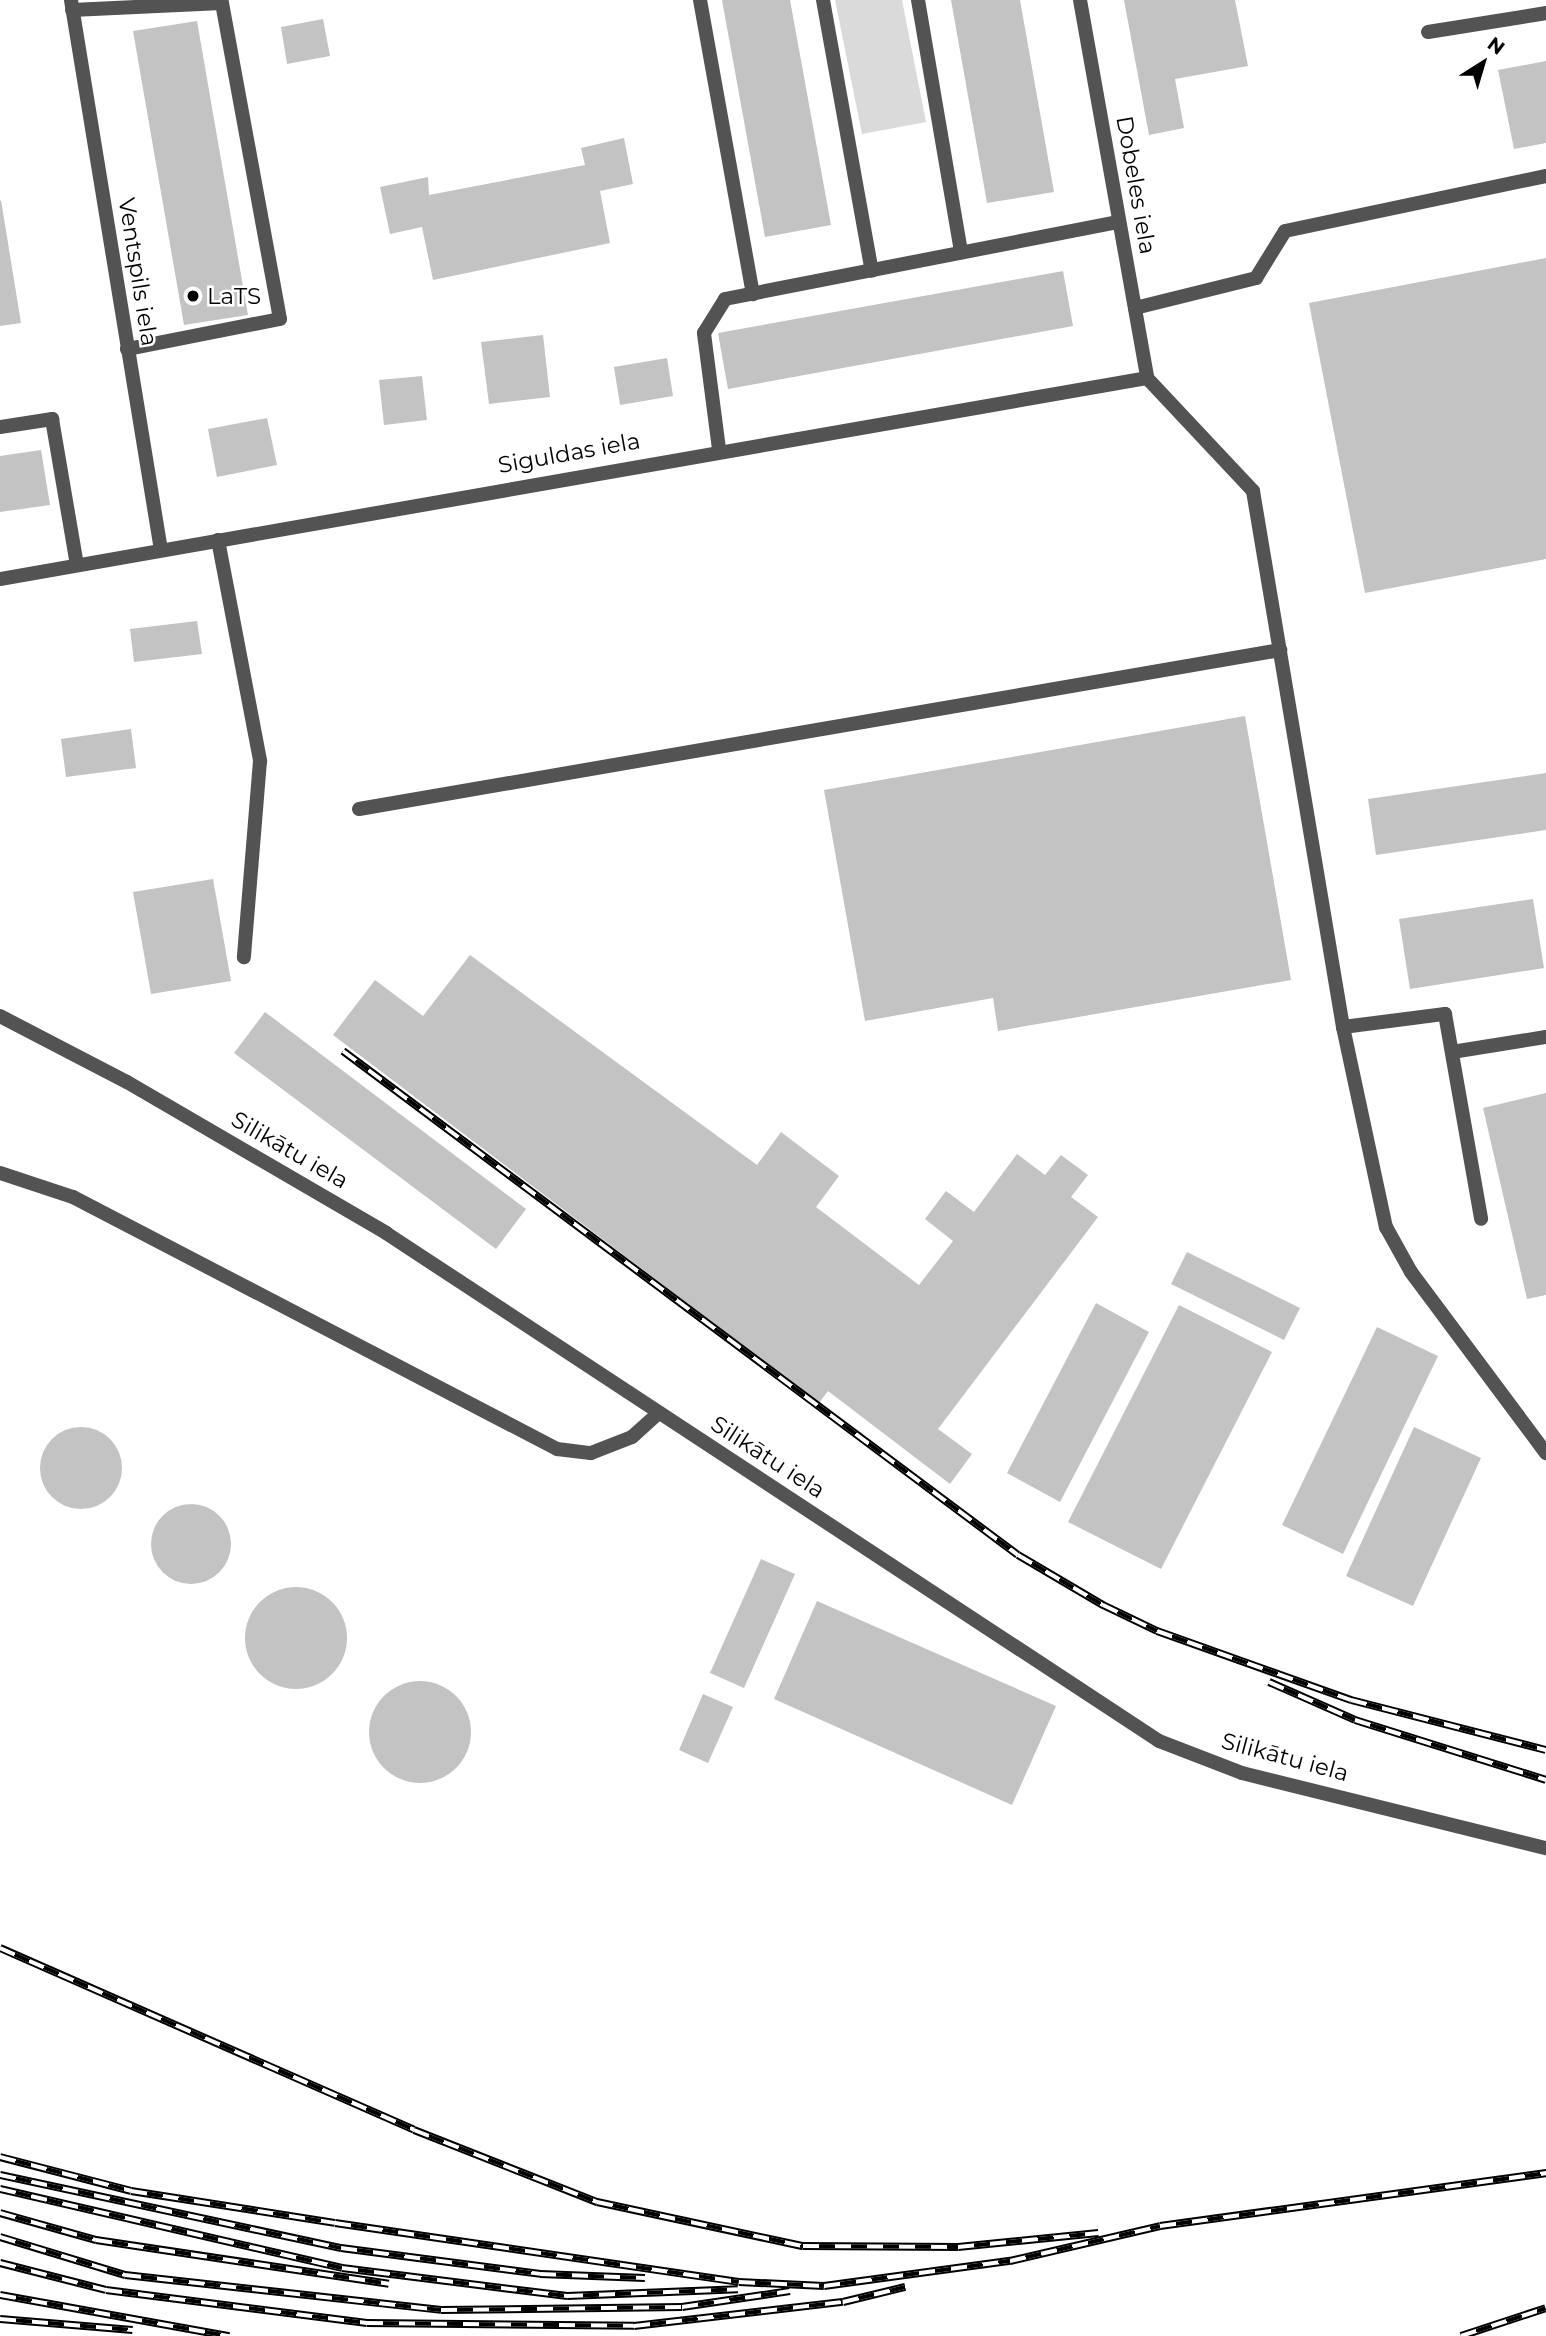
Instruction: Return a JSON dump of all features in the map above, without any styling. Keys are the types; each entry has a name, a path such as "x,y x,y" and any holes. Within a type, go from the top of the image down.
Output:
{"street":[{"path":"700,0 753,294"},
{"path":"823,0 872,271"},
{"path":"918,0 961,252"},
{"name":"Dobeles iela","path":"1080,0 1147,378"},
{"path":"71,5 222,3 280,319 127,349"},
{"name":"Ventspils iela","path":"71,5 160,550"},
{"path":"1427,32 1546,13"},
{"path":"1135,308 1256,278 1285,231 1546,176"},
{"path":"719,449 704,332 725,299 1119,222"},
{"path":"1147,378 1253,491 1343,1027 1386,1227 1411,1272 1546,1453"},
{"name":"Siguldas iela","path":"0,579 719,449 1147,378"},
{"path":"0,428 52,419 77,565"},
{"path":"218,540 260,761 244,957"},
{"path":"359,808 1280,650"},
{"path":"1343,1027 1445,1014 1481,1219"},
{"name":"Silikātu iela","path":"0,1016 127,1082 386,1233 1159,1741 1242,1773 1546,1848"},
{"path":"1452,1052 1546,1037"},
{"path":"0,1172 73,1197 556,1449 591,1453 632,1437 659,1413"}],"shaded area":[{"path":"835,0 902,0 926,122 862,134"}],"building":[{"path":"722,0 790,0 831,225 765,237"},
{"path":"951,0 1020,0 1054,192 987,203"},
{"path":"1124,0 1235,0 1248,66 1175,79 1184,128 1149,135"},
{"path":"323,19 330,56 287,64 281,27"},
{"path":"197,21 248,315 184,325 133,31"},
{"path":"1546,61 1546,143 1514,149 1498,70"},
{"path":"624,138 633,184 600,191 610,243 433,280 422,227 390,234 380,187 428,177 429,195 585,165 581,148"},
{"path":"0,201 21,323 0,326"},
{"path":"1546,258 1546,559 1365,593 1309,303"},
{"path":"1063,271 1073,326 728,389 718,333"},
{"path":"543,335 550,397 489,404 481,342"},
{"path":"667,358 673,396 620,405 614,367"},
{"path":"422,376 427,420 384,425 379,380"},
{"path":"267,418 277,465 217,477 208,429"},
{"path":"41,450 50,505 0,512 0,456"},
{"path":"197,621 202,654 134,662 130,629"},
{"path":"1245,716 1291,980 998,1031 993,998 865,1021 824,790"},
{"path":"131,729 136,768 66,777 61,739"},
{"path":"1546,773 1546,830 1376,855 1368,799"},
{"path":"213,879 231,981 151,994 133,892"},
{"path":"1533,899 1544,968 1410,989 1399,919"},
{"path":"470,955 757,1165 781,1132 839,1176 816,1207 919,1285 953,1241 925,1219 946,1191 974,1212 1017,1154 1045,1175 1061,1155 1088,1175 1071,1197 1098,1217 938,1429 972,1454 950,1484 828,1391 819,1403 333,1035 375,980 423,1016"},
{"path":"265,1012 526,1209 496,1249 234,1053"},
{"path":"1546,1093 1546,1295 1527,1299 1483,1108"},
{"path":"1187,1252 1300,1308 1284,1340 1171,1284"},
{"path":"1096,1303 1149,1332 1060,1502 1007,1473"},
{"path":"1179,1305 1272,1352 1161,1569 1068,1522"},
{"path":"1377,1327 1438,1356 1343,1554 1282,1525"},
{"path":"81,1427 97,1431 110,1439 118,1452 122,1468 118,1484 110,1497 97,1505 81,1509 65,1505 52,1497 44,1484 40,1468 44,1452 52,1439 65,1431"},
{"path":"1414,1427 1481,1458 1413,1606 1346,1576"},
{"path":"183,1504 199,1504 220,1515 231,1536 231,1552 220,1573 199,1584 183,1584 169,1578 157,1566 151,1552 151,1536 157,1522 169,1510"},
{"path":"761,1559 795,1574 744,1688 710,1673"},
{"path":"296,1587 316,1591 332,1602 343,1618 347,1638 343,1658 332,1674 316,1685 296,1689 276,1685 260,1674 249,1658 245,1638 249,1618 260,1602 276,1591"},
{"path":"817,1601 1056,1706 1012,1805 774,1699"},
{"path":"420,1681 440,1685 456,1696 467,1712 471,1732 467,1752 456,1768 440,1779 420,1783 400,1779 384,1768 373,1752 369,1732 373,1712 384,1696 400,1685"},
{"path":"703,1694 733,1707 708,1763 679,1750"}],"railway":[{"path":"343,1051 1018,1555 1103,1605 1157,1631 1351,1700 1546,1750"},
{"path":"1269,1682 1355,1720 1546,1780"},
{"path":"0,1948 414,2130 597,2202 803,2246 958,2247 1098,2233"},
{"path":"0,2157 131,2191 335,2223 739,2282 824,2286 1010,2261 1160,2226 1546,2173"},
{"path":"0,2175 341,2248 540,2274 645,2278"},
{"path":"0,2189 342,2268 567,2296 738,2289"},
{"path":"0,2213 96,2240 389,2284"},
{"path":"0,2237 125,2275 441,2310 682,2307 790,2291"},
{"path":"0,2263 106,2290 367,2323 634,2326 843,2302 905,2287"},
{"path":"0,2295 229,2336"},
{"path":"1461,2336 1546,2308"},
{"path":"0,2319 133,2330"}],"place":[{"name":"LaTS","path":"193,296"}]}
